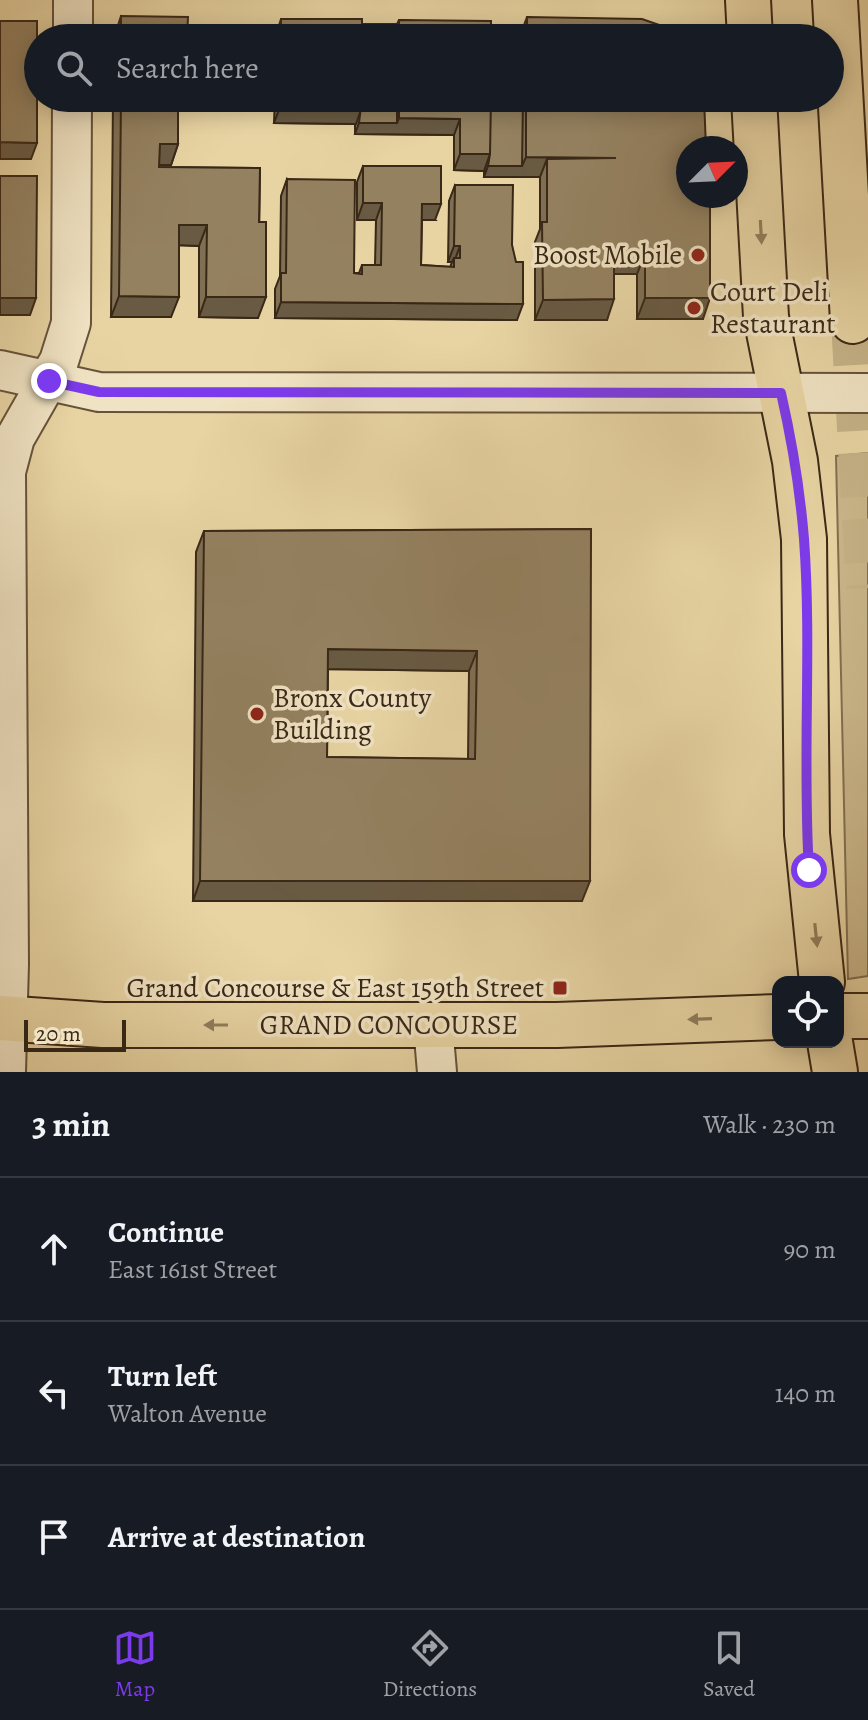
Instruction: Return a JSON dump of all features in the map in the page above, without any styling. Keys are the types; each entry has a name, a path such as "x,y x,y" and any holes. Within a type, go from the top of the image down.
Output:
{"main road":[{"path":"748,0 749,24"},
{"path":"835,0 836,24"},
{"path":"755,112 766,317 795,461 804,539 807,834 821,976"},
{"path":"841,112 853,321"},
{"path":"844,1016 868,1016"},
{"name":"GRAND CONCOURSE","path":"4,1018 103,1025 557,1025 772,1017"},
{"path":"831,1048 835,1072"}],"street":[{"path":"73,0 73,24"},
{"path":"6,1072 6,472 15,438 49,381 67,342 71,323 72,112"},
{"path":"0,370 99,392 868,393"},
{"path":"433,1025 437,1072"}],"shaded area":[{"path":"868,453 868,976 848,979 836,456"}],"building":[{"path":"121,16 188,17 188,24 121,24"},
{"path":"527,17 642,19 656,24 527,24"},
{"path":"281,19 362,19 362,24 281,24"},
{"path":"399,20 491,21 491,24 399,24"},
{"path":"0,21 37,21 37,24 24,24 24,112 37,112 37,143 0,142"},
{"path":"121,112 178,112 178,144 160,144 159,167 260,168 259,222 266,222 266,297 206,297 207,225 179,225 179,297 119,296"},
{"path":"360,112 397,112 397,123 359,123"},
{"path":"399,112 491,112 490,154 460,154 460,119 399,118"},
{"path":"491,112 523,112 522,166 488,166"},
{"path":"526,112 705,112 706,136 676,136 676,208 710,208 710,298 645,298 645,254 614,254 614,299 543,300 542,222 547,222 547,159 616,158 526,157"},
{"path":"363,166 441,166 441,204 422,204 421,265 454,267 454,258 460,258 460,246 454,246 455,185 513,185 512,245 516,262 523,262 523,304 281,302 281,273 286,273 287,179 355,180 354,273 362,274 362,265 381,265 382,203 363,203"},
{"path":"0,176 37,176 36,298 0,298"},
{"name":"Bronx County Building","path":"591,529 590,881 200,881 204,531","holes":["328,649 477,651 475,759 327,757"]}],"tunnel":[{"path":"853,321 868,588"}],"place":[{"name":"Boost Mobile","path":"698,255"},
{"name":"Court Deli Restaurant","path":"694,308"},
{"name":"Bronx County Building","path":"257,714"},
{"name":"Grand Concourse & East 159th Street","path":"560,988"}],"route":[{"path":"49,381 99,392 781,393 795,461 804,539 809,870"}]}
